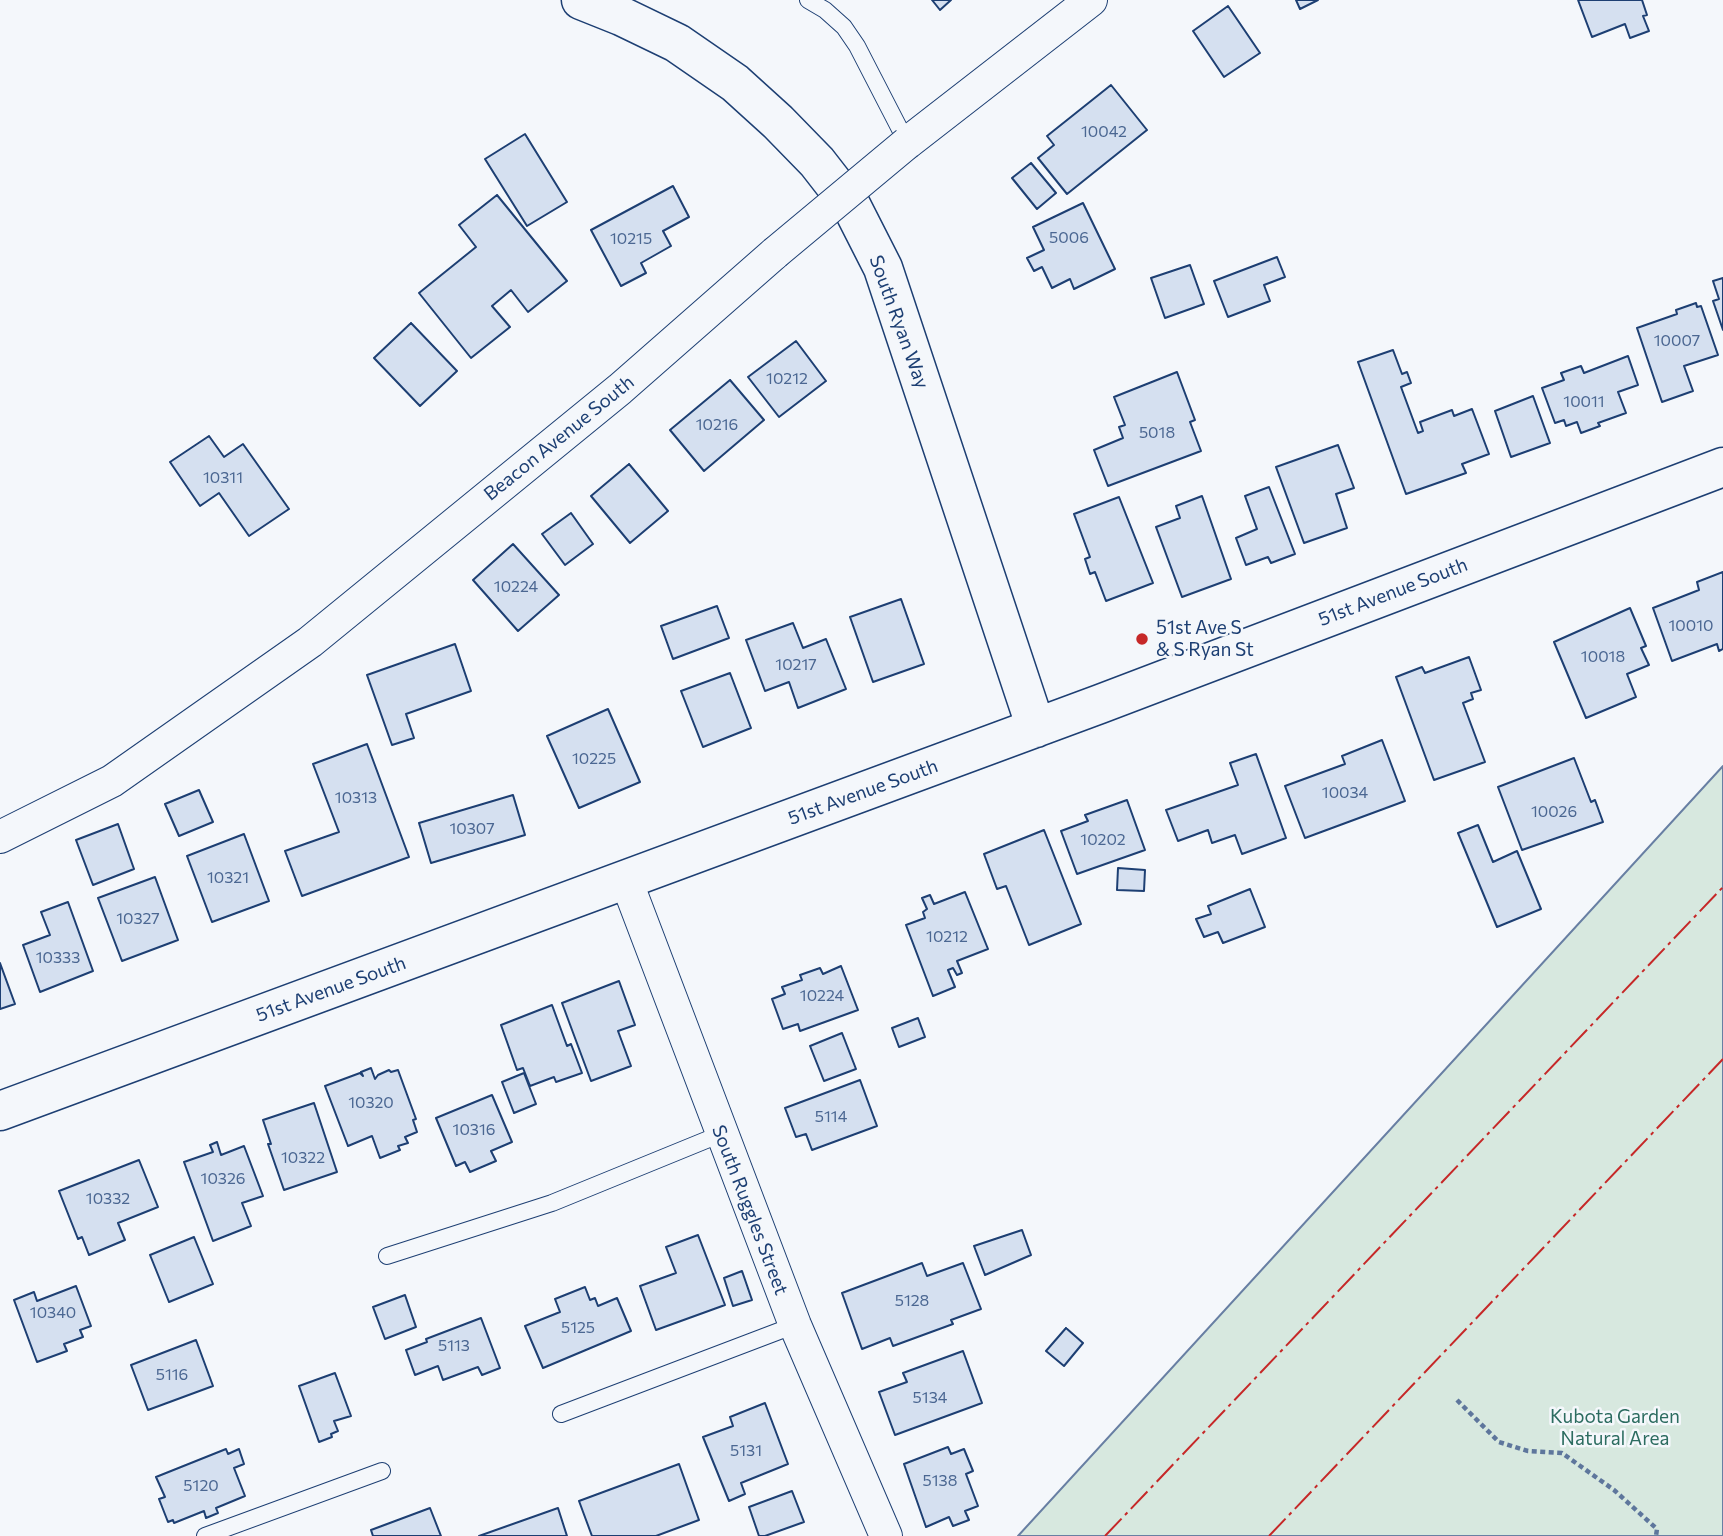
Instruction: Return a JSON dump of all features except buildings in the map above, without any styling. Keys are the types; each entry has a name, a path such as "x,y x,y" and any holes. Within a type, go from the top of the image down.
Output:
{"street":[{"name":"South Ryan Way","path":"581,0 677,43 735,83 809,154 852,207 883,268 1036,728"},
{"name":"Beacon Avenue South","path":"0,837 112,781 310,642 620,389 775,253 907,143 1091,0"},
{"name":"51st Avenue South","path":"0,1111 1036,728 1723,467"},
{"name":"South Ruggles Street","path":"626,880 795,1325 886,1536"}],"lane":[{"path":"808,0 825,10 844,27 857,46 907,143"},
{"path":"387,1256 552,1203 721,1133"},
{"path":"561,1414 795,1325"},
{"path":"205,1536 382,1471"}],"path":[{"path":"1457,1400 1499,1442 1528,1451 1562,1453 1614,1490 1657,1529 1656,1536"}],"green space":[{"name":"Kubota Garden Natural Area","path":"1723,766 1723,1536 1018,1536"}],"power":[{"path":"1105,1536 1723,887"},
{"path":"1269,1536 1723,1059"}],"place":[{"name":"51st Ave S & S Ryan St","path":"1142,639"}]}
